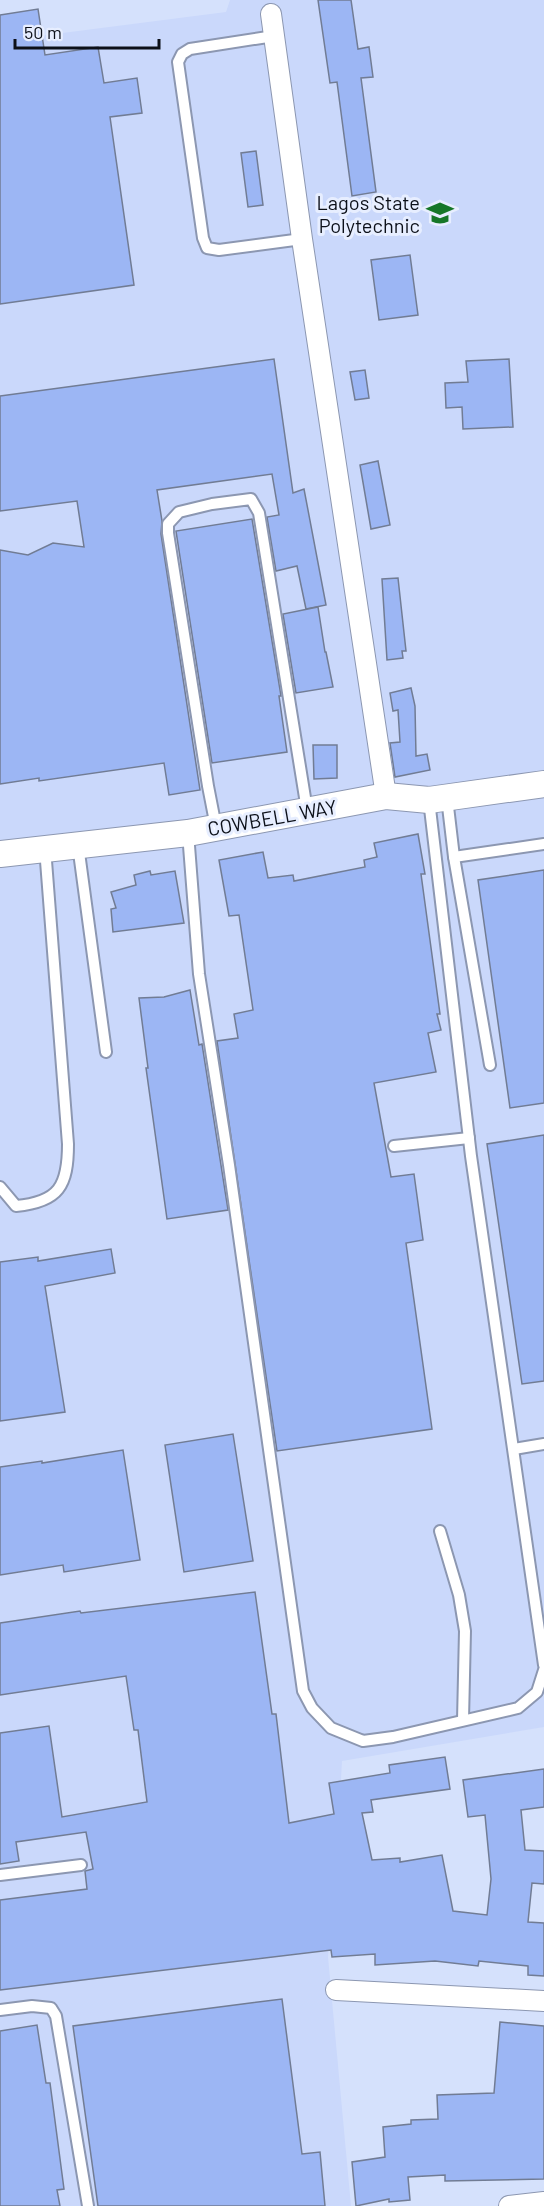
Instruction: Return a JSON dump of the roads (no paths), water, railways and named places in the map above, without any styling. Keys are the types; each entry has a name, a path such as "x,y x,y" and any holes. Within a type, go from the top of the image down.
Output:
{"street":[{"path":"271,14 302,239 386,796"},
{"name":"COWBELL WAY","path":"0,854 188,833 386,796 438,799 544,784"},
{"path":"336,1990 544,2001"},
{"path":"509,2206 544,2202"}],"lane":[{"path":"274,36 190,49 182,54 178,62 203,238 207,248 219,250 302,239"},
{"path":"216,826 168,533 168,524 179,512 212,504 251,499 259,513 307,810"},
{"path":"438,799 454,857 490,1065"},
{"path":"438,799 469,1138 544,1665"},
{"path":"188,833 199,974 229,1165 303,1691 312,1708 331,1728 363,1741 393,1737 518,1708 537,1692 544,1670"},
{"path":"454,857 544,844"},
{"path":"77,845 106,1052"},
{"path":"0,1187 16,1206 37,1204 50,1197 60,1187 68,1168 45,848"},
{"path":"394,1146 469,1138"},
{"path":"514,1449 544,1444"},
{"path":"440,1531 459,1595 465,1631 463,1720"},
{"path":"0,1875 81,1865"},
{"path":"0,2010 32,2006 51,2008 56,2016 88,2206"}],"place":[{"name":"Lagos State Polytechnic","path":"440,213"}]}
